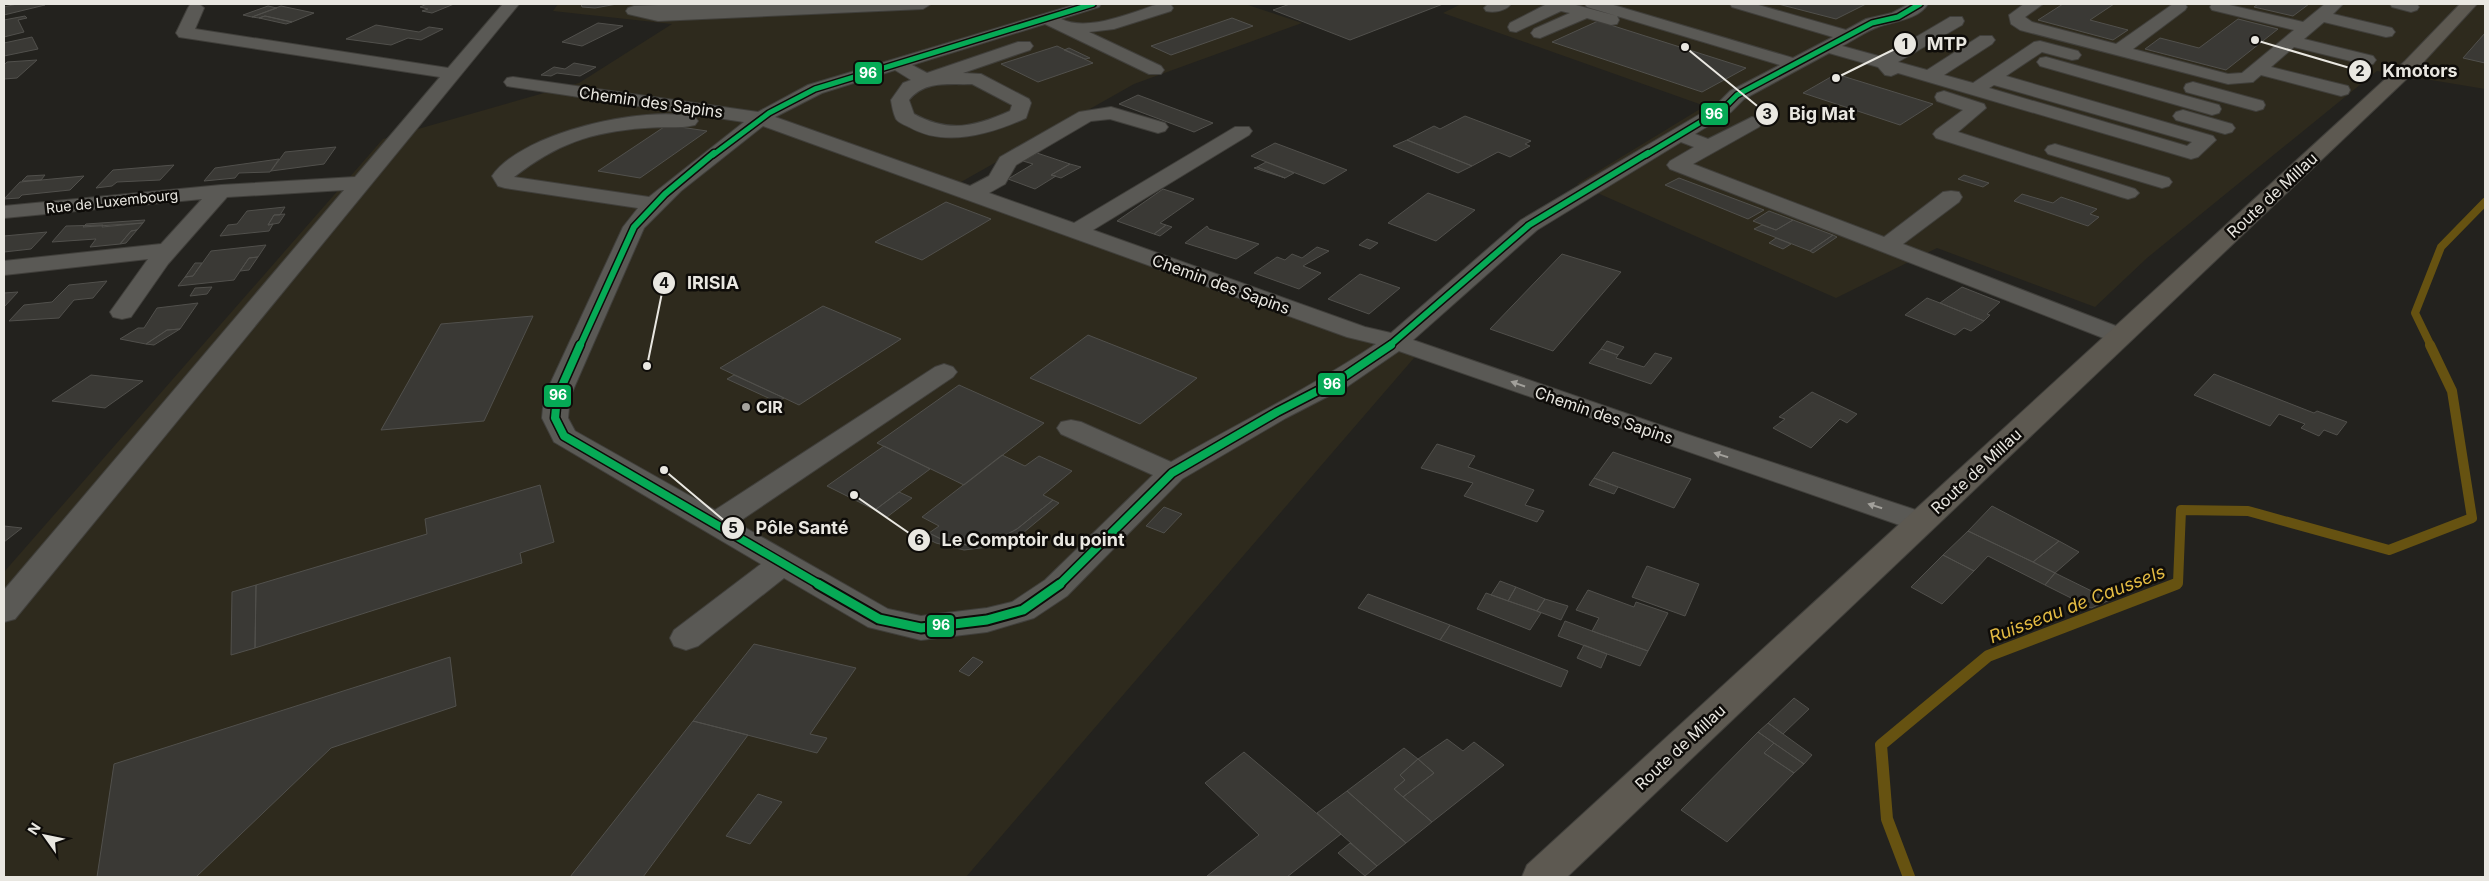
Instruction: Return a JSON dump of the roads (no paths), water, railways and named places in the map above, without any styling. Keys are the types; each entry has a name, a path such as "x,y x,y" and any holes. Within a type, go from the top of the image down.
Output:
{"main road":[{"name":"Route de Millau","path":"1541,877 2411,65 2469,4"},
{"name":"Route de Millau","path":"2411,65 2485,5"}],"street":[{"path":"4,611 511,4"},
{"path":"777,4 694,6 634,12 658,16 924,4"},
{"path":"1092,4 815,89 759,118 652,204 634,227 557,397 555,418 564,436 879,619 921,628 987,620 1023,610 1056,588 1172,473 1276,412 1339,380 1396,342 1529,225 1724,108 1736,95 1872,23 1898,16 1920,4"},
{"path":"1516,27 1557,4 1606,10 1647,12 1670,9"},
{"path":"1738,4 1848,36"},
{"path":"2025,5 2017,15 2017,20 2026,26 2228,79 2247,78 2335,4 2403,10"},
{"path":"2118,51 2197,7 2306,28"},
{"path":"196,8 184,33 453,74"},
{"path":"1068,29 1114,24 1165,8"},
{"path":"1540,33 1606,10 1669,38 1685,27 1717,21"},
{"path":"1647,12 1734,46 1795,64"},
{"path":"2320,16 2386,32"},
{"path":"1046,18 1155,70"},
{"path":"1884,63 1956,21"},
{"path":"1734,46 1752,36"},
{"path":"1930,76 1986,40"},
{"path":"2291,41 2367,60"},
{"path":"1763,54 1784,44"},
{"path":"897,64 925,80 975,78 1022,103 1019,114 997,124 962,131 928,128 904,116 900,100 910,87 925,80 1024,46"},
{"path":"1828,46 1982,92 2172,166 2206,140 1982,92 1901,83 1884,63"},
{"path":"2275,54 2342,72"},
{"path":"2128,193 1943,134 1960,120 1982,92 2009,66 2025,56 2249,111"},
{"path":"2009,66 2225,128"},
{"path":"2258,69 2341,90"},
{"name":"Chemin des Sapins","path":"513,82 759,118 1356,332 1396,342 1676,440 1921,522"},
{"path":"971,194 998,180 1007,161 1086,116 1111,113 1158,127"},
{"path":"652,204 505,182 502,176 546,145 593,130 659,120 712,122 759,118"},
{"path":"1960,120 2162,182"},
{"path":"1752,123 1677,165 2120,336"},
{"path":"1075,232 1242,131"},
{"path":"1679,135 1710,146"},
{"name":"Rue de Luxembourg","path":"4,212 221,191 360,183"},
{"name":"Rue de Luxembourg","path":"122,312 168,250 221,191"},
{"path":"1886,246 1951,197"},
{"path":"4,268 168,250"},
{"path":"716,524 944,372"},
{"path":"1071,428 1172,473"},
{"path":"686,638 783,563"}],"waterway":[{"name":"Ruisseau de Caussels","path":"2431,346 2415,313 2441,247 2485,202"},
{"name":"Ruisseau de Caussels","path":"2173,585 2178,583 2181,510 2248,511 2389,550 2472,518 2452,391 2430,345"},
{"name":"Ruisseau de Caussels","path":"1909,877 1887,819 1881,745 1988,656 2176,584"}],"place":[{"name":"Kmotors","path":"2255,40"},
{"name":"Big Mat","path":"1685,47"},
{"name":"MTP","path":"1836,78"},
{"name":"IRISIA","path":"647,366"},
{"name":"CIR","path":"746,407"},
{"name":"Pôle Santé","path":"664,470"},
{"name":"Le Comptoir du point","path":"854,495"}]}
